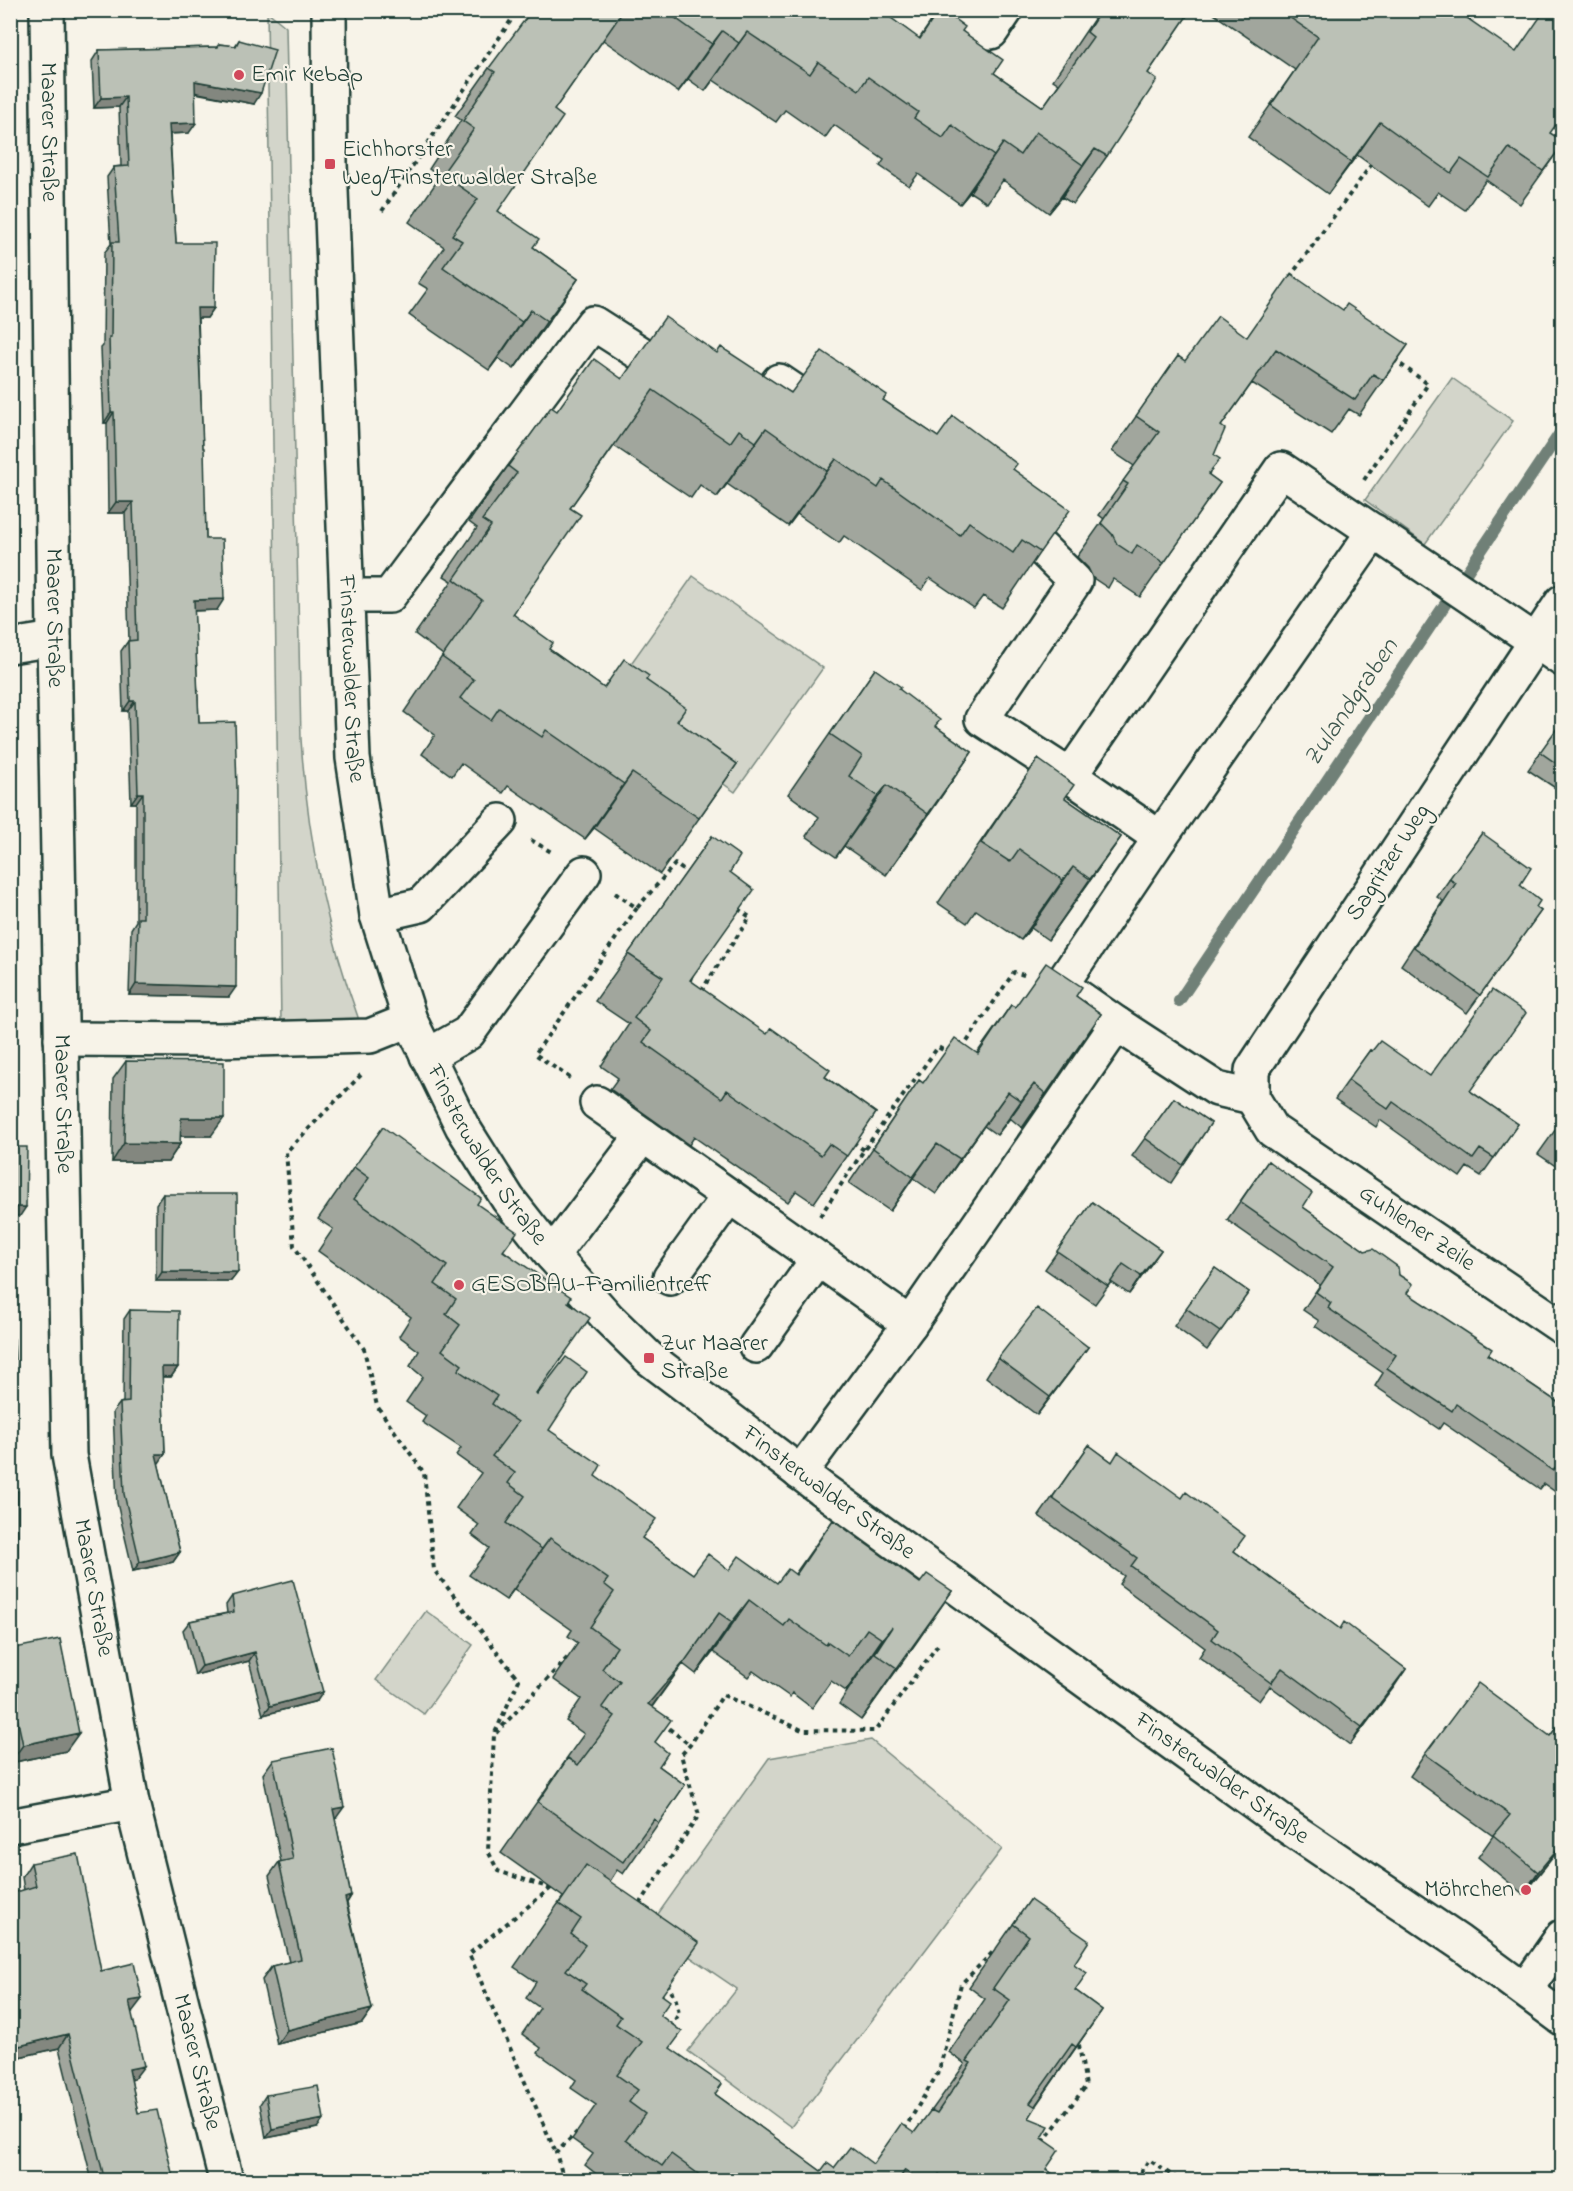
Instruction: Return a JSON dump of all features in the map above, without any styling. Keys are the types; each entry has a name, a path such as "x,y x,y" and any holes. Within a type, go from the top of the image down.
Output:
{"street":[{"name":"Maarer Straße","path":"47,10 54,639 69,1455 132,1803 226,2181"},
{"name":"Finsterwalder Straße","path":"329,10 330,164 353,758 377,915 410,1020 462,1126 508,1199 552,1255 608,1318 649,1358 800,1473 1290,1828 1459,1942 1563,2018"},
{"path":"962,10 991,32 1006,10"},
{"path":"346,596 389,596 593,323 748,422 779,381 855,433"},
{"path":"1070,776 1281,470 1563,659"},
{"path":"985,501 1022,529 1075,581 982,719 1160,838"},
{"path":"1252,1097 1217,1089 1061,985 1160,838 1374,531"},
{"name":"Sagritzer Weg","path":"1252,1097 1252,1071 1563,602"},
{"path":"10,646 54,639"},
{"path":"377,915 421,905 500,821"},
{"path":"427,1056 468,1033 584,873"},
{"path":"61,1039 219,1040 370,1036 410,1020"},
{"path":"800,1473 910,1324 1117,1024"},
{"name":"Guhlener Zeile","path":"1252,1097 1272,1130 1563,1328"},
{"path":"597,1102 910,1324"},
{"path":"552,1255 643,1136"},
{"path":"670,1278 729,1196"},
{"path":"756,1346 809,1252"},
{"path":"10,1826 132,1803"},
{"path":"1525,1990 1563,1937"}],"path":[{"path":"382,211 518,10"},
{"path":"1465,29 1478,10"},
{"path":"1287,282 1371,165"},
{"path":"1343,510 1428,384 1390,357"},
{"path":"500,821 637,908"},
{"path":"597,1102 575,1081 535,1054 637,908 675,864 694,877"},
{"path":"699,994 750,917 731,904"},
{"path":"809,1252 864,1150 938,1047 956,1058 1014,972 1061,985"},
{"path":"361,1074 286,1152 294,1246 364,1349 377,1406 424,1473 434,1570 519,1680 494,1735 488,1851 498,1871 557,1892"},
{"path":"845,1136 864,1150"},
{"path":"638,1907 699,1815 681,1755 723,1695 802,1730 875,1731 940,1642"},
{"path":"494,1735 570,1655"},
{"path":"657,1719 690,1745"},
{"path":"550,1888 469,1954 556,2153 564,2181"},
{"path":"900,2138 939,2071 962,1983 998,1947"},
{"path":"666,1980 676,2000 679,2014 667,2032"},
{"path":"1039,2146 1086,2086 1076,2029"},
{"path":"556,2153 579,2130"},
{"path":"1135,2181 1149,2160 1179,2181"}],"shaded area":[{"path":"267,11 286,27 301,739 304,775 320,881 337,951 359,1020 281,1023"},
{"path":"1452,378 1513,421 1425,544 1365,500"},
{"path":"693,576 823,668 735,792 605,700"},
{"path":"426,1611 473,1645 424,1714 376,1680"},
{"path":"871,1740 1002,1849 791,2127 688,2051 737,1989 648,1928 769,1758"}],"building":[{"path":"532,10 538,13 540,10 624,10 554,110 563,117 498,211 539,239 533,247 578,279 547,321 531,310 522,322 443,267 462,241 452,235 478,199 442,174 474,129 463,121 495,72 489,68"},
{"path":"664,10 880,10 920,39 939,10 942,10 965,27 962,31 1003,60 994,73 1043,107 1093,37 1087,32 1101,10 1191,10 1148,73 1157,80 1107,156 1095,149 1083,165 1036,132 1020,155 1003,143 994,156 952,125 943,138 914,118 918,112 868,77 859,90 818,62 810,74 747,32 739,43 722,31 712,44"},
{"path":"1279,10 1457,10 1516,52 1545,10 1563,10 1563,115 1550,133 1563,141 1563,144 1543,171 1509,148 1488,177 1461,159 1451,173 1380,122 1351,162 1271,105 1318,37"},
{"path":"239,40 275,50 261,93 195,81 196,123 169,124 176,243 215,243 214,308 197,308 206,539 222,539 224,599 194,600 199,723 235,722 236,987 136,984 138,918 143,918 143,793 138,793 135,701 130,701 128,641 137,640 133,502 116,502 114,412 111,412 109,338 111,338 112,242 119,242 114,167 129,166 126,97 101,98 99,50 218,47 219,44 236,46"},
{"path":"1291,274 1343,310 1347,304 1408,345 1383,380 1373,374 1355,400 1276,349 1221,426 1225,429 1214,455 1220,459 1208,474 1220,483 1164,563 1137,545 1132,554 1117,544 1112,534 1101,523 1128,484 1123,481 1159,432 1136,416 1178,356 1185,361 1218,316 1247,337"},
{"path":"665,317 717,353 721,347 791,393 822,351 887,395 883,400 938,437 953,416 1017,464 1013,469 1070,510 1040,552 1022,540 1013,553 969,522 960,535 883,480 878,488 836,459 827,471 766,428 756,442 739,430 730,443 653,390 570,508 581,515 513,614 553,643 549,649 604,688 624,659 649,676 646,680 686,708 677,721 737,764 699,818 632,773 624,784 546,730 542,737 499,708 491,720 460,698 474,680 442,657 482,600 454,579 491,526 482,520 517,473 508,466 551,407 557,411 594,359 622,379"},
{"path":"875,669 901,687 899,689 940,720 935,726 972,752 928,814 887,785 878,796 849,776 862,756 830,734"},
{"path":"1563,720 1563,768 1540,752"},
{"path":"1038,759 1074,785 1065,798 1121,837 1090,879 1073,867 1063,880 1019,849 1010,862 981,843"},
{"path":"1482,833 1531,868 1520,885 1540,901 1536,907 1541,911 1480,995 1414,947 1456,883 1449,879"},
{"path":"712,836 740,856 730,872 754,890 690,980 767,1034 771,1028 830,1070 825,1077 876,1113 847,1156 829,1144 821,1155 727,1090 722,1098 643,1042 651,1031 634,1018 663,977 628,954"},
{"path":"1046,963 1082,987 1076,996 1101,1014 1046,1094 1034,1084 1021,1101 1008,1092 960,1159 937,1144 913,1177 873,1148 919,1080 923,1083 955,1038 978,1054 1011,1005 1015,1007"},
{"path":"1492,990 1526,1013 1470,1091 1518,1124 1494,1158 1480,1149 1473,1159 1393,1102 1388,1109 1348,1080 1370,1050 1372,1051 1380,1041 1430,1076"},
{"path":"126,1061 224,1062 224,1118 181,1118 180,1144 124,1143"},
{"path":"1174,1098 1211,1123 1183,1165 1145,1138"},
{"path":"1563,1119 1563,1135 1555,1130"},
{"path":"383,1127 481,1198 477,1204 517,1232 503,1251 571,1297 568,1302 590,1318 536,1394 566,1357 587,1372 549,1430 601,1465 595,1476 656,1519 642,1538 693,1574 708,1554 729,1570 739,1556 777,1583 788,1569 796,1575 833,1520 920,1583 927,1574 952,1591 897,1668 875,1653 892,1627 882,1639 867,1629 848,1656 828,1642 826,1645 789,1619 784,1626 749,1600 732,1622 719,1613 685,1661 648,1704 671,1720 655,1742 668,1753 659,1766 685,1785 659,1823 654,1819 623,1862 538,1802 568,1758 578,1765 615,1716 602,1707 620,1682 602,1669 617,1647 590,1627 614,1592 604,1584 608,1579 550,1538 542,1549 506,1523 525,1496 508,1483 515,1473 492,1456 518,1422 492,1404 497,1396 458,1370 462,1365 442,1350 460,1325 446,1314 456,1299 435,1284 447,1266 354,1199 369,1178 354,1167"},
{"path":"10,1147 27,1147 26,1207 10,1207"},
{"path":"1268,1161 1312,1193 1303,1207 1365,1251 1373,1249 1398,1267 1399,1275 1413,1284 1407,1293 1492,1349 1488,1355 1563,1406 1563,1470 1557,1466 1553,1471 1456,1404 1452,1411 1387,1368 1396,1355 1328,1308 1331,1303 1316,1292 1333,1267 1240,1202"},
{"path":"163,1194 237,1194 238,1272 162,1272"},
{"path":"1092,1202 1161,1250 1141,1276 1123,1264 1108,1286 1057,1251"},
{"path":"1215,1268 1249,1292 1220,1332 1186,1308"},
{"path":"1037,1308 1088,1347 1050,1397 998,1358"},
{"path":"130,1310 179,1311 178,1367 162,1367 165,1454 156,1454 180,1552 140,1562 124,1494 120,1403 129,1402"},
{"path":"10,1339 14,1339 17,1398 10,1398"},
{"path":"1089,1445 1112,1462 1118,1452 1182,1498 1186,1492 1245,1536 1234,1551 1340,1629 1344,1622 1406,1669 1362,1727 1282,1668 1271,1683 1212,1639 1218,1630 1131,1566 1137,1558 1052,1498"},
{"path":"18,1491 18,1588 10,1588 10,1492"},
{"path":"293,1580 323,1692 270,1706 255,1652 202,1666 190,1621 234,1612 232,1596"},
{"path":"60,1639 79,1733 23,1745 10,1685 10,1649"},
{"path":"1478,1683 1550,1736 1563,1719 1563,1842 1538,1872 1493,1835 1510,1815 1425,1754"},
{"path":"332,1748 344,1807 333,1809 351,1896 345,1898 372,2009 287,2030 272,1966 301,1959 279,1862 293,1859 273,1760"},
{"path":"78,1854 101,1971 134,1963 142,1999 129,2001 144,2066 129,2069 138,2113 157,2110 174,2181 105,2181 68,2034 19,2046 10,2008 10,1894 36,1886 31,1863"},
{"path":"586,1865 699,1943 662,1995 670,2001 660,2015 682,2032 670,2048 722,2084 715,2094 821,2171 827,2163 834,2168 850,2147 873,2164 901,2124 914,2133 931,2110 937,2113 971,2063 967,2061 1010,2000 993,1988 1029,1936 1013,1924 1030,1900 1089,1941 1074,1964 1087,1973 1075,1990 1102,2010 1076,2047 1072,2044 1030,2103 1036,2107 1029,2118 1049,2126 1042,2138 1059,2150 1046,2169 1062,2181 948,2181 939,2174 934,2181 920,2181 905,2170 898,2181 708,2181 671,2154 662,2166 626,2140 645,2114 629,2102 638,2090 617,2075 642,2042 616,2024 621,2017 582,1989 586,1984 566,1970 585,1945 571,1934 581,1919 559,1904"},
{"path":"318,2086 324,2119 272,2129 266,2095"},
{"path":"10,2172 12,2172 15,2181 10,2181"}],"waterway":[{"name":"Zulandgraben","path":"1179,1001 1562,430"}],"place":[{"name":"Emir Kebap","path":"239,75"},
{"name":"Eichhorster Weg/Finsterwalder Straße","path":"330,164"},
{"name":"GESOBAU-Familientreff","path":"459,1285"},
{"name":"Zur Maarer Straße","path":"649,1358"},
{"name":"Möhrchen","path":"1526,1890"}]}
